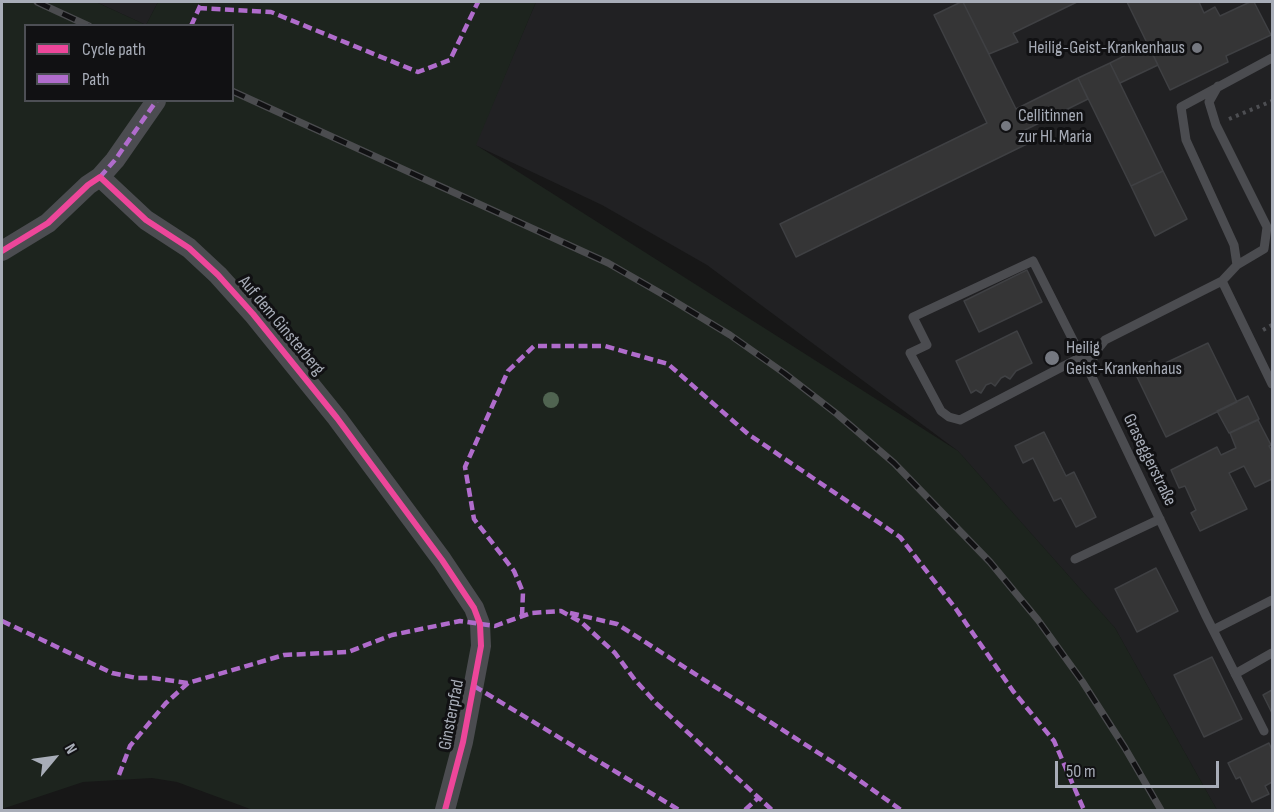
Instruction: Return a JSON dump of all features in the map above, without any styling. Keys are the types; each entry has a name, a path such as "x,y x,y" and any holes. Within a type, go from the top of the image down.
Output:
{"street":[{"path":"2,251 48,224 88,185 100,177 115,160 155,102"},
{"name":"Auf dem Ginsterberg","path":"100,177 146,220 189,248 218,275 252,314 337,418 442,560 474,608 480,624"},
{"name":"Ginsterpfad","path":"445,810 463,742 481,646 480,624"}],"lane":[{"path":"1237,265 1234,245 1186,140 1181,107 1272,58"},
{"path":"1089,359 1075,345 1033,261 913,317 927,345 910,353 941,411 949,417 960,420 1089,359 1105,340 1222,281 1237,265 1264,249 1267,227 1216,125 1209,102 1218,86"},
{"path":"1222,281 1272,384"},
{"name":"Graseggerstraße","path":"1089,359 1090,373 1263,731"},
{"path":"1075,559 1160,519"},
{"path":"1213,630 1272,600"},
{"path":"1235,674 1272,653"}],"path":[{"path":"1224,111 1233,129"}],"shaded area":[{"path":"2,2 96,2 144,24 24,24 24,102 234,102 234,24 147,24 158,2 536,2 476,145 958,451 1115,628 1217,810 452,810 491,646 438,561 476,631 440,810 253,810 177,782 152,778 83,782 2,809"},
{"path":"96,2 158,2 147,24"},
{"name":"Heilig Geist-Krankenhaus","path":"536,2 1272,2 1272,809 1217,810 1115,628 958,451 707,265 602,205 475,145"}],"building":[{"name":"Cellitinnen zur Hl. Maria","path":"961,2 1016,109 1078,78 1088,99 1025,130 1031,142 796,257 780,224 987,123 934,15"},
{"name":"Heilig-Geist-Krankenhaus","path":"963,2 1077,2 1013,33 1018,42 989,54"},
{"name":"Heilig-Geist-Krankenhaus","path":"1127,2 1199,2 1204,13 1215,7 1220,16 1254,2 1271,35 1226,56 1228,62 1170,90"},
{"path":"1148,44 1158,65 1120,83 1110,63"},
{"path":"1110,63 1163,171 1131,186 1078,78"},
{"path":"1163,171 1187,219 1155,236 1131,186"},
{"path":"1027,270 1042,302 979,332 964,301"},
{"path":"1017,331 1032,363 1016,371 1010,379 1005,376 995,386 991,383 986,385 981,393 976,390 971,393 956,361"},
{"path":"1208,343 1237,402 1166,437 1137,377 1148,372 1147,368 1144,368 1145,364 1153,360 1157,367"},
{"path":"1248,396 1259,419 1229,433 1217,411"},
{"path":"1258,420 1271,445 1269,446 1272,451 1272,479 1255,487 1244,466 1229,473 1247,509 1200,531 1191,513 1196,510 1185,486 1179,488 1171,470 1217,447 1221,455 1236,448 1230,433"},
{"path":"1044,432 1066,476 1074,472 1096,517 1076,527 1061,498 1054,501 1033,458 1023,463 1015,446"},
{"path":"1156,568 1178,611 1137,632 1115,589"},
{"path":"1212,657 1242,719 1204,737 1174,675"},
{"path":"1272,690 1272,713 1263,695"},
{"path":"1269,743 1272,750 1272,782 1265,786 1269,794 1252,802 1240,777 1236,779 1228,763"}],"railway":[{"path":"37,2 85,24"},
{"path":"234,92 608,263 730,335 837,414 894,463 990,562 1038,620 1082,681 1161,810"}],"marked path":[{"path":"198,8 271,12 418,72 450,60 478,2"},
{"path":"192,24 201,4"},
{"path":"100,177 115,160 156,102"},
{"path":"522,616 523,592 514,571 474,519 465,467 508,371 534,346 605,346 668,364 748,434 900,537 956,609 1013,691 1054,741 1084,810"},
{"path":"119,775 130,746 166,703 188,683 284,655 348,652 392,635 460,621 495,626 531,613 561,611 581,622 615,653 657,704 772,810"},
{"path":"570,613 617,624 842,768 901,810"},
{"path":"2,621 112,673 188,683"},
{"path":"474,686 679,810"},
{"path":"745,810 758,798"}],"cycle path":[{"path":"2,251 48,223 88,185 100,177 146,220 189,248 218,275 253,314 337,418 442,560 474,608 480,624 481,646 463,742 445,810"}],"place":[{"name":"Heilig-Geist-Krankenhaus","path":"1197,48"},
{"name":"Cellitinnen zur Hl. Maria","path":"1006,126"},
{"name":"Heilig Geist-Krankenhaus","path":"1052,358"}]}
